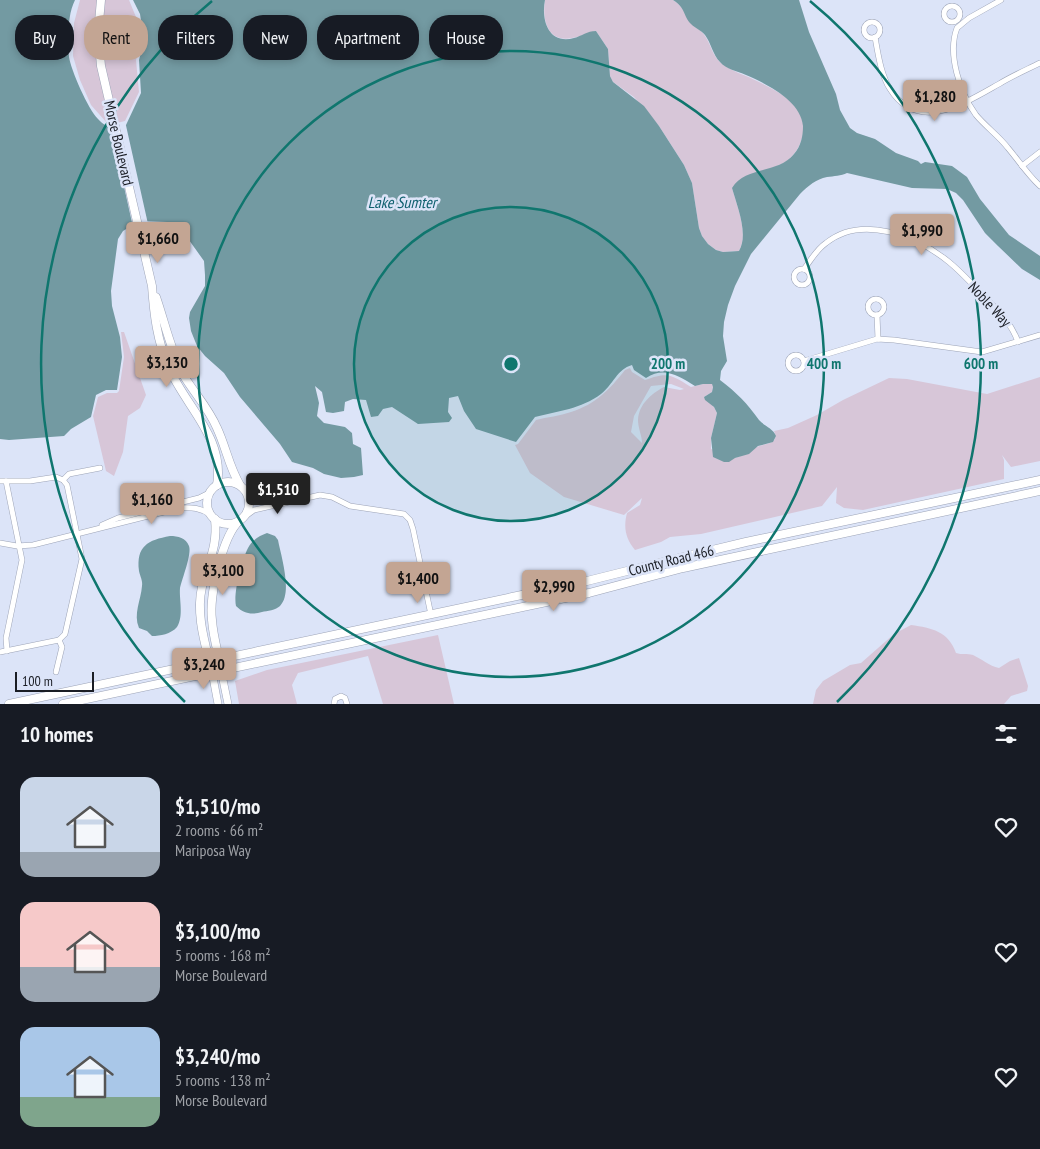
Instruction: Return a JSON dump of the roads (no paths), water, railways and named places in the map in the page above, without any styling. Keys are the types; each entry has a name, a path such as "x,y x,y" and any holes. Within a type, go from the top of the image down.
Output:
{"main road":[{"name":"Morse Boulevard","path":"101,0 98,33 100,58 152,286 175,356 185,377 216,426 225,445 232,472 240,485"},
{"name":"Morse Boulevard","path":"152,286 155,320 160,345 169,369 181,391 199,416 210,436 218,464 217,485"},
{"name":"County Road 466","path":"9,704 583,582 728,546 1040,480"},
{"path":"212,672 203,635 201,613 202,589 216,538 213,517 207,502 209,493 217,485 228,482 240,485 247,493 249,506 242,519 231,531 212,594 212,620 221,670"},
{"name":"County Road 466","path":"63,704 589,593 730,558 1040,491"},
{"path":"213,517 228,524 242,519"}],"street":[{"path":"1001,0 959,22 954,38 955,57 961,85 976,114 1040,186"},
{"path":"874,38 886,82 893,94 916,110 931,113 954,108 1040,63"},
{"path":"1022,166 1040,152"},
{"name":"Noble Way","path":"804,269 819,249 843,232 867,229 901,236 925,246 950,263 1011,325 1018,342"},
{"path":"877,315 878,339"},
{"path":"804,361 878,339 975,352 989,351 1040,335"},
{"path":"63,480 69,474 100,468"},
{"path":"0,652 7,651 60,640 65,634 82,562 66,485 63,480 56,477 30,481 3,481 22,562 6,638 7,651"},
{"path":"92,529 118,518 199,498 209,493"},
{"path":"247,493 267,500 306,498"},
{"path":"242,519 254,510 326,495 350,506 399,513 407,517 414,529 434,626"},
{"path":"0,543 19,546 35,545 180,508 194,507 205,510 213,517"},
{"path":"56,672 62,647 60,640"},
{"path":"221,670 228,704"},
{"path":"212,672 218,704"},
{"path":"334,704 335,698 340,696 346,699 347,704"}],"water":[{"name":"Lake Sumter","path":"0,0 75,0 70,15 15,15 15,60 70,60 80,89 94,114 104,125 118,129 126,125 141,93 139,60 148,60 148,15 140,15 133,0 545,0 544,15 548,29 558,38 574,38 596,31 608,49 610,76 613,82 644,106 659,126 684,165 692,183 702,236 708,244 716,250 723,252 739,251 743,237 741,220 732,188 745,176 779,165 794,154 800,144 803,126 801,117 796,109 782,94 722,64 705,35 691,24 680,6 673,0 799,0 809,32 836,94 840,110 850,128 921,164 925,162 952,166 967,177 980,199 1009,235 1040,256 1040,280 1022,269 985,233 963,200 956,193 947,189 912,188 847,173 819,179 800,194 751,254 735,286 724,322 723,336 727,361 721,371 720,380 741,398 761,422 773,431 776,436 773,442 758,446 749,454 729,462 713,457 711,438 717,413 704,397 712,392 712,384 695,386 677,376 665,373 653,374 646,378 634,370 632,365 623,370 601,394 593,399 569,409 535,417 516,442 476,429 464,411 458,396 449,398 448,412 452,418 449,422 418,424 392,407 383,409 378,416 371,417 366,400 353,399 345,402 344,411 326,412 322,392 315,386 319,403 317,416 324,423 345,427 352,433 353,444 361,448 363,475 341,478 292,462 280,444 240,397 224,373 197,346 191,331 189,318 190,312 205,286 204,261 189,240 167,222 139,221 123,231 118,239 111,291 122,357 117,390 106,390 96,395 91,417 71,429 64,436 0,439"},
{"path":"267,533 275,536 278,540 285,574 286,592 280,606 251,614 242,611 236,606 235,600 239,577 243,560 250,545 261,535"},
{"path":"170,536 184,539 188,543 190,550 180,588 180,618 177,627 169,633 152,636 147,631 139,628 137,623 142,584 139,571 139,556 150,542"}]}
